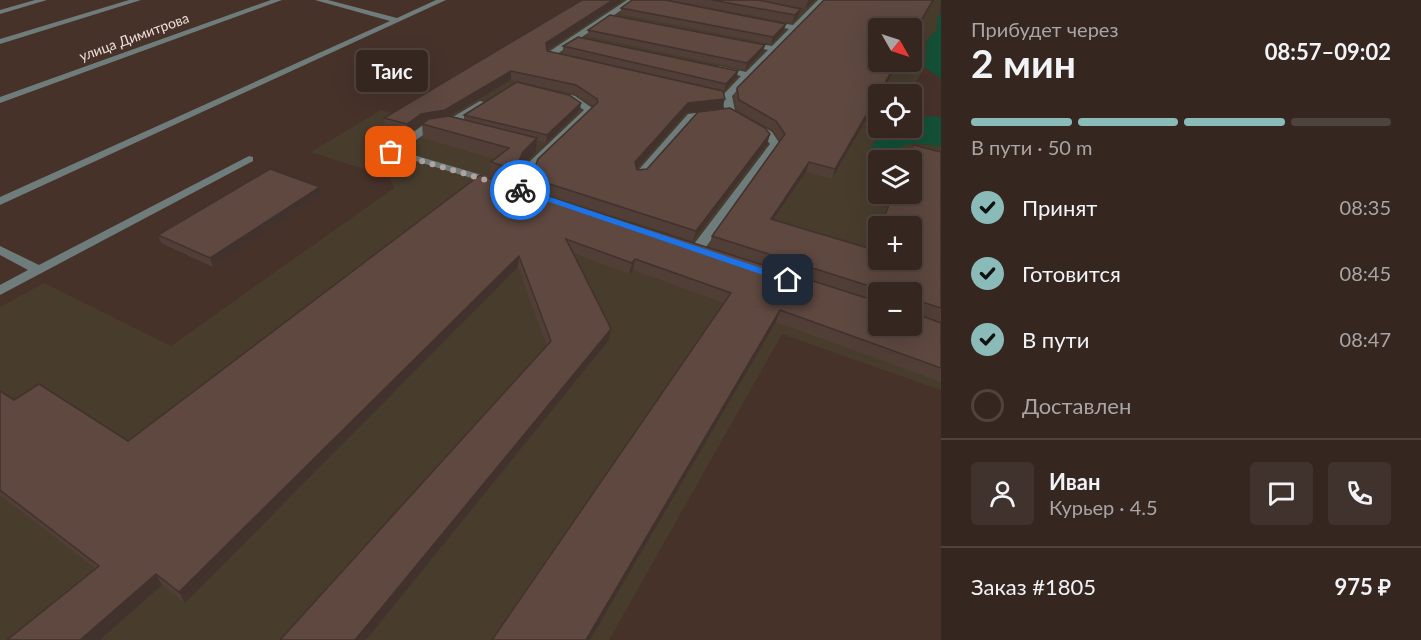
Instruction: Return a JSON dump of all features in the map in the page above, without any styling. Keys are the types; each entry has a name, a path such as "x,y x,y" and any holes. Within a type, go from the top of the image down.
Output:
{"street":[{"path":"0,12 43,0"},
{"path":"0,42 137,0"},
{"name":"улица Димитрова","path":"0,100 278,0"},
{"path":"319,0 397,20"},
{"path":"0,201 442,0"},
{"path":"572,60 550,55 632,0"},
{"path":"696,251 775,144 768,134 730,111 721,95 748,75 822,0"},
{"path":"797,12 808,14"},
{"path":"608,16 619,18"},
{"path":"760,21 795,28"},
{"path":"576,38 587,40"},
{"path":"741,42 774,49"},
{"path":"713,68 748,75"},
{"path":"496,96 449,124 426,128 391,152 527,192 530,167 543,148 590,110 572,98 549,92"},
{"path":"639,176 692,116 730,111"},
{"path":"449,124 471,129"},
{"path":"0,291 249,159"},
{"path":"0,250 38,270"}],"shaded area":[{"path":"583,0 941,0 937,29 926,42 928,55 925,67 915,84 868,84 868,138 878,138 868,150 865,169 868,171 868,204 922,204 922,150 895,150 907,144 941,146 941,390 782,334 609,640 0,640 0,307 44,283 171,346 394,188 389,177 311,152 381,110 395,114"}],"green space":[{"path":"941,12 941,79 925,67 926,42 937,29 937,19"},
{"path":"922,116 941,117 941,146 908,144 897,150 869,150 878,138 922,138"},
{"path":"868,155 868,172 865,170"}],"building":[{"path":"582,0 613,0 546,43 547,51 723,91 725,99 688,103 635,162 637,170 647,169 698,112 730,108 765,128 770,134 696,231 531,178 538,159 598,102 576,85 511,71 445,110 421,114 407,124 384,118"},
{"path":"632,0 665,0 786,24 773,37 621,8"},
{"path":"712,0 758,0 801,9 795,15"},
{"path":"824,0 933,0 922,19 868,18 868,72 891,72 884,84 868,84 868,112 835,169 809,162 771,219 868,248 868,270 922,270 922,216 884,216 890,204 922,204 922,150 911,150 913,145 941,152 941,308 922,302 922,282 868,282 868,286 712,236 785,134 776,121 739,100 737,88"},
{"path":"610,15 765,45 747,63 588,30"},
{"path":"578,37 738,71 726,84 563,46"},
{"path":"517,82 569,95 581,103 547,135 464,115"},
{"path":"449,116 537,138 523,152 515,170 491,162 509,148 422,124 429,119"},
{"path":"270,169 320,187 210,258 158,235"},
{"path":"480,175 868,298 868,336 922,336 922,316 941,323 941,368 780,310 586,640 492,640 731,293 635,259 632,263 566,239 611,329 355,640 280,640 551,341 519,256 179,592 156,574 80,640 7,640 99,566 0,490 0,391 14,400 39,384 128,441"}],"way so far":[{"path":"391,152 520,190"}],"place":[{"name":"Таис","path":"391,152"}],"route":[{"path":"520,190 788,280"}]}
